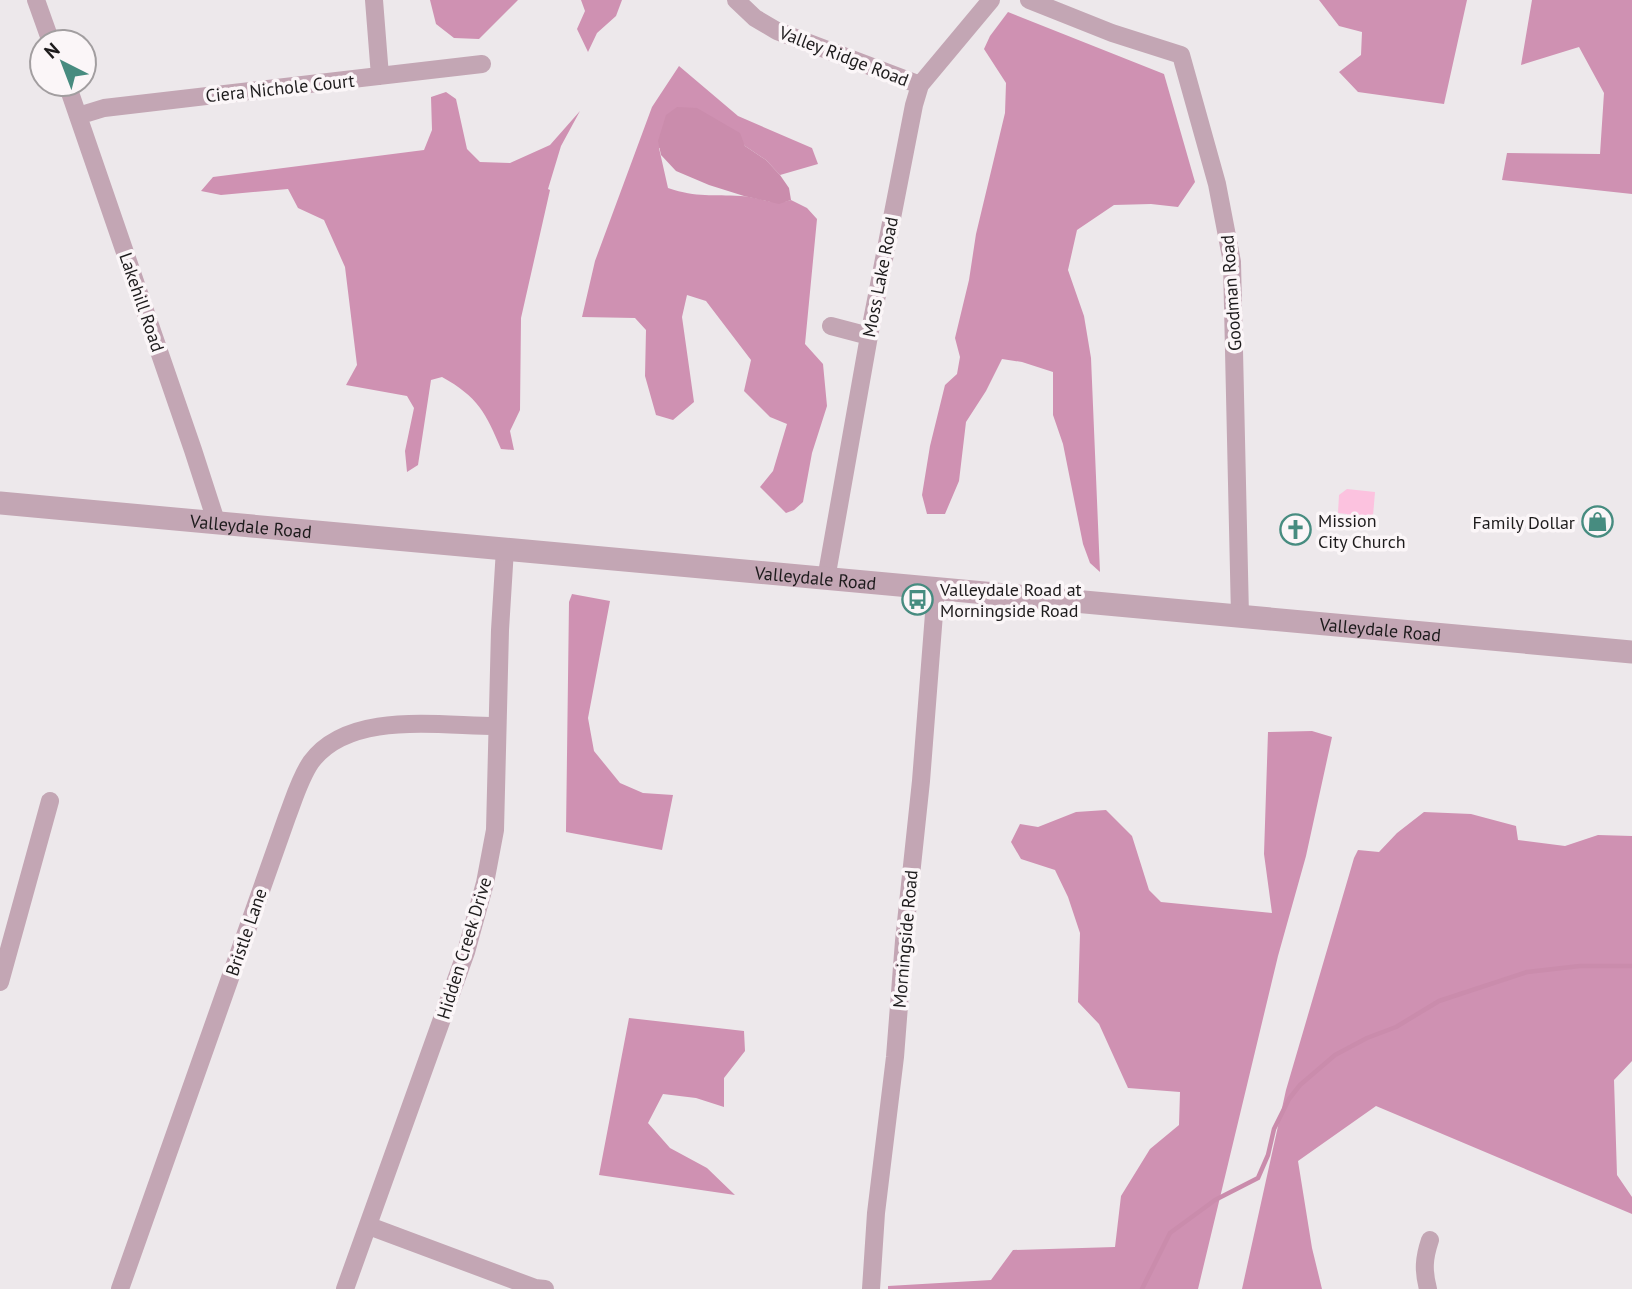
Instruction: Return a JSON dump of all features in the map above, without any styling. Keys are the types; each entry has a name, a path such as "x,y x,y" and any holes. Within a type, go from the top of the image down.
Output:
{"street":[{"path":"36,0 46,28"},
{"path":"374,0 380,76"},
{"name":"Valley Ridge Road","path":"736,0 755,18 777,31 920,85"},
{"name":"Moss Lake Road","path":"826,579 869,336 909,127 920,85 991,0"},
{"name":"Goodman Road","path":"1028,0 1112,33 1181,55 1217,184 1232,262 1240,615"},
{"name":"Ciera Nichole Court","path":"78,116 104,108 482,64"},
{"name":"Lakehill Road","path":"71,98 216,521"},
{"path":"831,326 869,336"},
{"name":"Valleydale Road","path":"0,503 1632,652"},
{"name":"Hidden Creek Drive","path":"345,1289 466,952 485,883 495,830 496,726 505,549"},
{"name":"Morningside Road","path":"871,1289 876,1213 895,1057 921,781 936,589"},
{"name":"Bristle Lane","path":"120,1289 287,817 312,761 333,742 358,731 388,725 496,726"},
{"path":"0,982 50,801"},
{"path":"369,1226 538,1289"},
{"path":"1427,1289 1423,1273 1430,1240"}],"shaded area":[{"path":"430,0 518,0 479,39 454,38 436,24"},
{"path":"581,0 622,0 616,16 597,33 588,52 577,29 585,11"},
{"path":"1319,0 1467,0 1444,104 1358,92 1339,72 1361,55 1362,32 1339,26"},
{"path":"1532,0 1632,0 1632,194 1502,180 1507,153 1600,154 1604,93 1579,47 1521,65"},
{"path":"1008,12 1164,74 1195,182 1178,207 1151,204 1114,205 1077,230 1068,270 1084,316 1091,358 1100,572 1090,563 1083,544 1063,444 1053,415 1053,372 1002,359 966,422 959,481 945,514 927,514 922,495 930,446 945,385 957,374 960,357 955,338 1005,113 1006,83 984,49"},
{"path":"679,66 738,116 812,148 818,164 780,175 742,141 659,148 668,188 772,202 791,200 807,208 817,219 805,344 823,364 827,406 812,453 803,502 786,513 760,487 773,471 787,424 770,417 744,391 751,360 706,301 687,295 682,317 694,402 673,420 656,415 645,376 646,330 635,318 582,317 595,261 652,107"},
{"path":"446,92 456,99 467,149 480,162 510,163 550,145 580,111 561,146 548,189 550,190 521,318 520,410 510,431 514,450 501,449 491,425 473,399 442,377 431,380 418,465 407,472 405,451 414,408 407,396 346,385 357,365 345,267 324,220 298,208 288,189 221,195 201,191 213,177 424,150 432,130 431,97"},
{"path":"677,107 697,108 740,133 745,146 766,160 780,175 789,188 791,200 779,204 744,196 676,171 661,155 658,141 666,115"},
{"path":"1347,489 1375,492 1372,528 1346,527 1347,514 1338,513 1339,495"},
{"path":"572,594 610,601 588,718 594,751 620,783 643,793 673,795 662,850 566,832 569,602"},
{"path":"1312,731 1332,737 1306,856 1278,956 1198,1289 888,1289 888,1286 991,1280 1013,1250 1115,1247 1121,1196 1150,1149 1179,1125 1180,1092 1128,1088 1099,1024 1078,1002 1080,933 1068,897 1055,870 1021,859 1011,842 1020,824 1038,827 1076,812 1106,810 1132,836 1149,890 1161,902 1272,913 1264,854 1268,732"},
{"path":"1424,812 1471,814 1516,826 1518,840 1565,846 1598,835 1632,836 1632,1061 1614,1080 1617,1175 1632,1197 1632,1214 1376,1106 1298,1161 1312,1248 1322,1289 1242,1289 1286,1090 1354,858 1358,850 1379,852 1397,833"},
{"path":"629,1018 744,1031 745,1051 724,1078 724,1107 696,1098 663,1094 648,1123 670,1148 707,1168 735,1195 599,1175"}],"waterway":[{"path":"1142,1289 1170,1233 1215,1200 1258,1178 1268,1155 1274,1129 1289,1099 1300,1085 1335,1055 1367,1038 1396,1027 1439,1001 1527,972 1580,966 1632,966"}],"place":[{"name":"Family Dollar","path":"1598,522"},
{"name":"Mission City Church","path":"1295,530"},
{"name":"Valleydale Road at Morningside Road","path":"917,599"}]}
